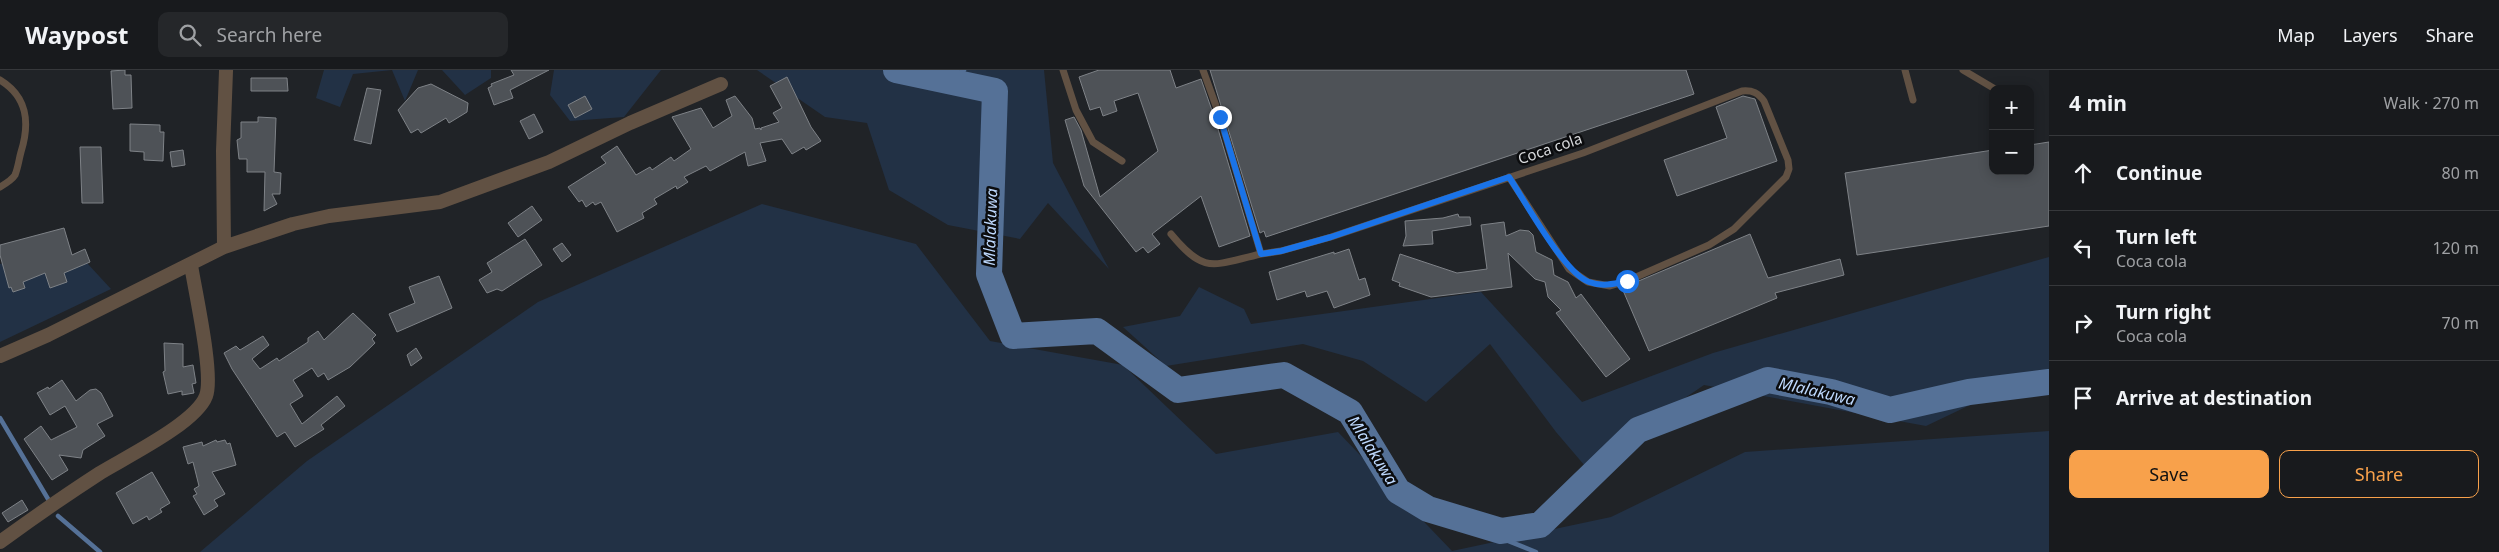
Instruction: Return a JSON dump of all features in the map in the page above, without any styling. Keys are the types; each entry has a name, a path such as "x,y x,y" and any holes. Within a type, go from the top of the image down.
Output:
{"street":[{"path":"224,247 223,151 226,72"},
{"path":"0,356 191,265 224,247 292,224 329,216 440,202 549,162 630,123 721,84"},
{"path":"0,542 100,473 183,423 200,407 207,395 208,372 191,265"}],"lane":[{"path":"1063,70 1076,110 1093,142 1122,161"},
{"path":"1203,70 1220,117 1261,254"},
{"path":"1905,70 1913,100"},
{"path":"1963,70 1989,85"},
{"path":"0,80 11,87 18,95 28,123 14,176 0,187"},
{"name":"Coca cola","path":"1171,234 1188,255 1201,263 1217,264 1281,251 1331,237 1509,177 1583,153 1742,91 1751,90 1758,93 1764,101 1788,160 1786,177 1734,229 1709,245 1627,281 1610,286 1588,282 1569,269 1509,177"}],"shaded area":[{"path":"324,70 392,70 353,74 340,107 316,98"},
{"path":"392,70 418,70 405,101"},
{"path":"442,70 491,70 491,78 465,95"},
{"path":"554,70 661,70 624,117 570,121 550,95"},
{"path":"757,70 1044,70 1053,163 1109,269 1048,203 1020,239 948,225 889,190 867,123 825,117"},
{"path":"762,204 916,244 990,341 1123,365 1216,454 1338,432 1452,551 1611,517 1745,452 2049,431 2049,552 200,552 307,461 538,302"},
{"path":"2049,257 2049,373 2033,375 1926,426 1704,385 1638,430 1597,480 1556,432 1490,344 1426,402 1363,361 1303,344 1166,366 1123,327 1180,316 1199,287 1244,309 1251,324 1481,292 1582,402 1713,353"},
{"path":"19,260 58,275 87,263 111,289 0,342 0,264"}],"building":[{"path":"125,70 125,75 131,75 132,108 113,109 111,71"},
{"path":"511,70 549,70 510,90 513,98 494,105 488,88 492,86 491,84 514,75"},
{"path":"1099,70 1170,70 1176,88 1201,79 1250,236 1219,247 1201,196 1152,234 1160,244 1148,253 1143,247 1136,252 1084,186 1065,120 1074,117 1081,130 1100,197 1158,151 1138,93 1114,101 1117,111 1103,116 1100,107 1090,110 1079,77"},
{"path":"1210,70 1686,70 1694,94 1266,237 1264,231 1260,233"},
{"path":"787,77 811,127 821,141 806,150 804,147 792,154 782,139 760,143 766,161 748,166 745,152 710,171 706,166 684,177 688,182 677,189 676,186 654,199 657,204 642,213 644,218 617,232 601,202 595,205 593,202 586,207 582,200 579,202 568,187 606,163 601,157 617,146 636,175 650,167 652,170 671,157 674,161 691,149 672,117 701,108 713,128 732,116 726,100 735,96 752,118 755,129 760,128 761,130 761,128 779,122 773,113 782,108 770,86"},
{"path":"251,78 287,78 288,91 251,91"},
{"path":"431,84 468,103 467,112 449,123 446,118 421,133 418,129 411,133 398,110 418,88"},
{"path":"367,88 381,90 371,144 354,140"},
{"path":"585,96 592,109 575,118 568,105"},
{"path":"1743,96 1755,99 1777,161 1677,196 1664,160 1727,138 1716,107"},
{"path":"534,114 543,132 529,139 520,121"},
{"path":"258,117 276,118 274,172 281,173 280,194 272,194 277,204 264,211 265,172 247,172 247,159 239,159 237,140 241,138 241,122 258,122"},
{"path":"130,124 160,125 160,132 164,132 163,161 144,160 144,152 130,151"},
{"path":"2049,142 2049,226 1857,255 1845,173 1989,151 1989,175 2034,175 2034,144"},
{"path":"80,147 101,147 103,203 82,203"},
{"path":"183,150 185,165 172,167 170,152"},
{"path":"532,206 542,220 518,237 508,223"},
{"path":"1458,214 1459,217 1470,217 1471,225 1432,231 1433,244 1403,246 1406,236 1405,221 1443,218"},
{"path":"1504,222 1506,236 1520,230 1529,231 1533,235 1536,252 1552,260 1554,275 1568,282 1576,298 1581,294 1630,359 1606,377 1556,313 1561,310 1548,297 1545,282 1535,279 1508,253 1512,287 1431,297 1399,286 1400,283 1392,280 1400,254 1457,273 1487,269 1481,225"},
{"path":"64,228 72,255 85,249 90,262 64,273 67,282 50,288 45,273 23,282 25,288 13,292 11,287 9,288 0,255 0,245"},
{"path":"1750,234 1768,278 1840,259 1844,275 1775,293 1777,298 1649,351 1622,288"},
{"path":"525,239 542,265 502,291 497,289 487,293 479,280 492,272 487,263"},
{"path":"562,243 571,255 562,262 553,249"},
{"path":"1349,249 1359,280 1365,278 1370,295 1334,308 1327,291 1307,297 1305,291 1277,300 1269,272"},
{"path":"439,276 452,308 397,332 389,314 415,303 409,287"},
{"path":"353,313 376,335 372,339 375,343 350,367 328,380 324,373 318,377 312,368 293,380 303,396 290,404 302,424 337,396 345,406 321,425 324,429 295,447 285,432 277,437 232,369 224,353 236,346 240,350 263,336 269,345 252,359 260,369 277,358 279,361 308,342 308,338 318,331 324,340"},
{"path":"164,343 183,344 183,367 193,365 196,383 192,384 194,393 182,395 182,391 168,394 163,372 165,371"},
{"path":"416,348 422,358 411,366 407,355"},
{"path":"62,380 76,401 90,390 96,389 101,393 113,416 97,424 105,436 83,450 81,458 59,455 68,470 52,480 24,439 41,426 51,440 77,427 65,406 50,415 37,393 48,387 49,389"},
{"path":"216,440 217,442 225,440 227,444 230,443 236,465 212,472 225,494 214,500 218,506 204,515 193,496 197,494 194,489 199,486 193,462 188,464 183,447 202,442 203,446"},
{"path":"152,472 170,503 160,509 162,512 149,520 147,516 133,524 116,493"},
{"path":"22,500 28,510 8,522 2,513"}],"waterway":[{"name":"Mlalakuwa","path":"896,70 995,91 989,274 1013,336 1097,331 1178,390 1284,375 1350,412 1398,491 1428,509 1501,531 1540,525 1638,430 1768,380 1831,392 1890,410 1969,392 2049,382"},
{"path":"946,81 964,70"},
{"path":"0,418 51,504"},
{"name":"Mlalakuwa","path":"1428,509 1536,552"},
{"path":"58,516 100,552"}],"route":[{"path":"1220,117 1253,233 1261,254 1281,251 1331,237 1509,177 1569,269 1588,282 1610,286 1627,281"}]}
